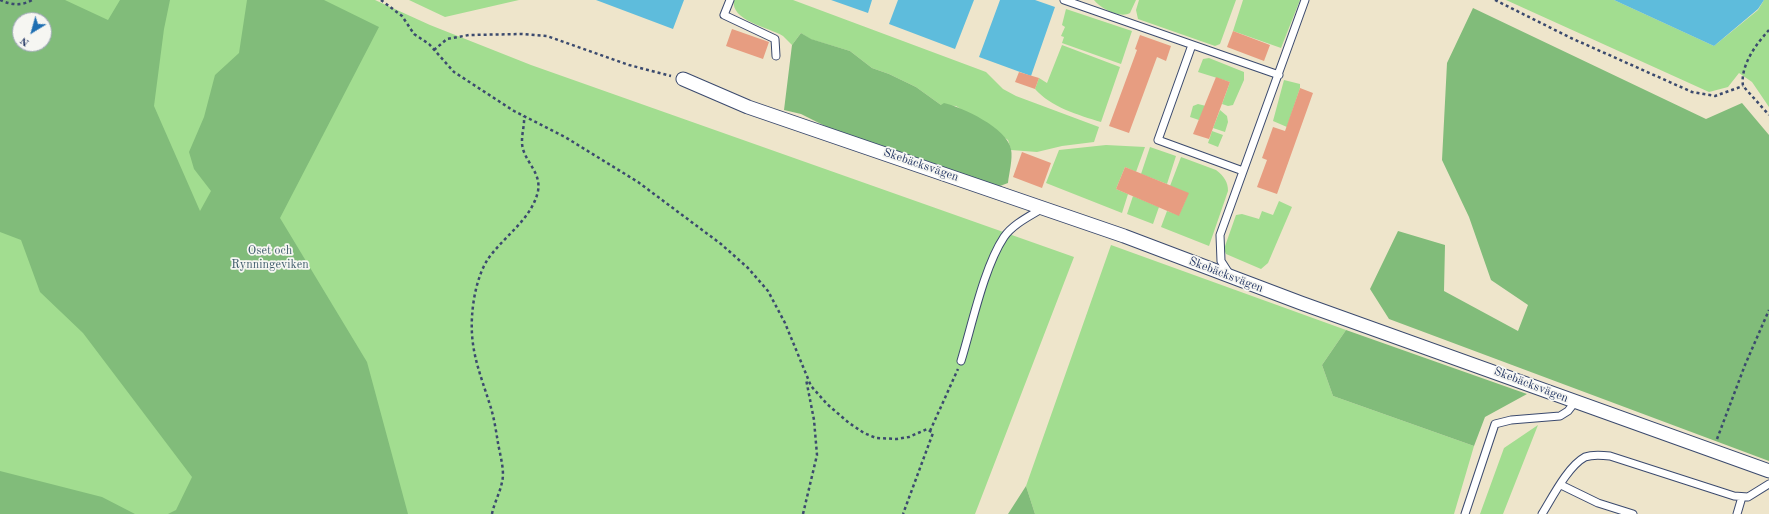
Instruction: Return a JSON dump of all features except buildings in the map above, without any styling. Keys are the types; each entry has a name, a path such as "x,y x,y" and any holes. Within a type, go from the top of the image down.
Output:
{"street":[{"name":"Skebäcksvägen","path":"683,79 748,107 1124,236 1231,277 1769,471"}],"lane":[{"path":"730,0 724,15 775,39 776,56"},
{"path":"1064,0 1279,75"},
{"path":"1086,0 1087,8"},
{"path":"1231,277 1221,261 1220,234 1305,0"},
{"path":"1192,45 1158,140 1243,171"},
{"path":"962,361 982,290 997,250 1004,236 1018,224 1043,208"},
{"path":"1465,514 1495,424 1511,420 1560,416 1568,411 1576,402"},
{"path":"1542,514 1573,466 1586,457 1598,454 1610,456 1734,496 1748,497 1769,484"},
{"path":"1561,485 1598,503 1633,514"},
{"path":"1736,514 1742,497"}],"path":[{"path":"0,0 13,4 27,3 32,0"},
{"path":"381,0 402,16 414,34 429,44 454,72 479,90 524,116 565,137 638,182 721,244 748,268 768,291 785,323 806,377 814,420 817,455 803,514"},
{"path":"1495,0 1571,38 1692,92 1715,96 1743,86"},
{"path":"1769,30 1755,49 1745,68 1742,80 1743,86 1769,115"},
{"path":"434,50 447,39 469,35 522,34 547,36 629,65 683,79"},
{"path":"492,514 502,482 501,458 490,406 475,362 472,338 472,315 477,287 488,260 505,238 524,219 535,201 538,189 537,178 524,152 521,142 525,127 524,116"},
{"path":"1712,451 1745,365 1769,310"},
{"path":"930,431 962,361"},
{"path":"806,377 817,394 838,414 864,433 876,438 897,439 909,437 927,429 933,432 903,514"}],"green space":[{"name":"Oset och Rynningeviken","path":"0,0 375,0 430,25 531,65 1074,257 975,514 0,514"},
{"path":"0,0 65,0 108,20 120,0 170,0 164,29 154,106 200,211 211,191 194,169 189,152 204,117 215,75 239,53 247,0 324,0 379,27 280,218 367,362 408,514 168,514 176,510 192,477 83,333 40,292 21,240 0,232"},
{"path":"409,0 519,0 445,17"},
{"path":"734,0 793,0 986,72 1003,89 1016,96 1099,127 1094,142 1062,146 1037,152 1011,150 1008,140 956,106 941,105 916,87 889,74 872,68 850,51 810,39 801,33 792,45 783,36 744,18 734,7"},
{"path":"1094,0 1136,0 1130,13 1121,15 1110,12"},
{"path":"1139,0 1236,0 1220,44 1215,46 1138,19 1136,10"},
{"path":"1243,0 1300,0 1281,48 1233,31"},
{"path":"1506,0 1614,0 1714,46 1758,10 1764,0 1769,0 1769,107 1752,82 1739,73 1728,87 1709,92"},
{"path":"1473,8 1706,119 1742,103 1769,135 1769,461 1389,319 1370,289 1398,231 1445,245 1444,291 1518,331 1528,305 1491,280 1469,217 1442,160 1447,63"},
{"path":"1066,9 1132,31 1121,64 1062,43 1064,37 1061,36 1065,27 1062,25"},
{"path":"801,33 811,39 850,51 872,68 889,74 916,87 941,105 944,103 962,109 993,126 1008,141 1011,149 1008,183 1000,186 985,184 885,156 801,114 784,110 792,45"},
{"path":"1062,45 1120,67 1101,122 1057,106 1035,89 1039,78 1047,83"},
{"path":"1209,58 1244,72 1244,80 1233,105 1228,106 1222,104 1230,82 1198,72 1203,59"},
{"path":"1284,80 1300,84 1287,127 1273,121"},
{"path":"1198,104 1206,106 1199,120 1190,117 1193,106"},
{"path":"1220,110 1227,116 1228,122 1225,132 1213,128"},
{"path":"1212,131 1223,135 1218,147 1208,143"},
{"path":"1106,145 1145,147 1136,172 1125,167 1116,189 1128,194 1122,213 1046,183 1059,150"},
{"path":"1150,147 1176,156 1167,184 1141,174"},
{"path":"1181,157 1216,170 1223,177 1227,185 1228,191 1209,246 1161,227 1167,211 1179,215 1188,194 1170,186"},
{"path":"1133,196 1159,207 1153,224 1127,214"},
{"path":"1279,201 1292,207 1268,263 1261,269 1226,254 1224,249 1236,215 1242,214 1259,219 1262,211 1273,215"},
{"path":"1111,245 1346,330 1322,365 1333,396 1474,446 1454,514 1035,514 1026,486"},
{"path":"1346,330 1527,394 1485,417 1474,446 1333,396 1322,365"},
{"path":"1538,425 1503,514 1480,514 1504,448"},
{"path":"0,471 102,497 135,514 0,514"},
{"path":"1026,486 1035,514 1008,514"}],"water":[{"path":"596,0 684,0 673,29"},
{"path":"831,0 872,0 868,13"},
{"path":"898,0 974,0 955,49 889,24"},
{"path":"1000,0 1035,0 1055,7 1031,76 979,57"},
{"path":"1614,0 1764,0 1758,9 1714,46"}]}
